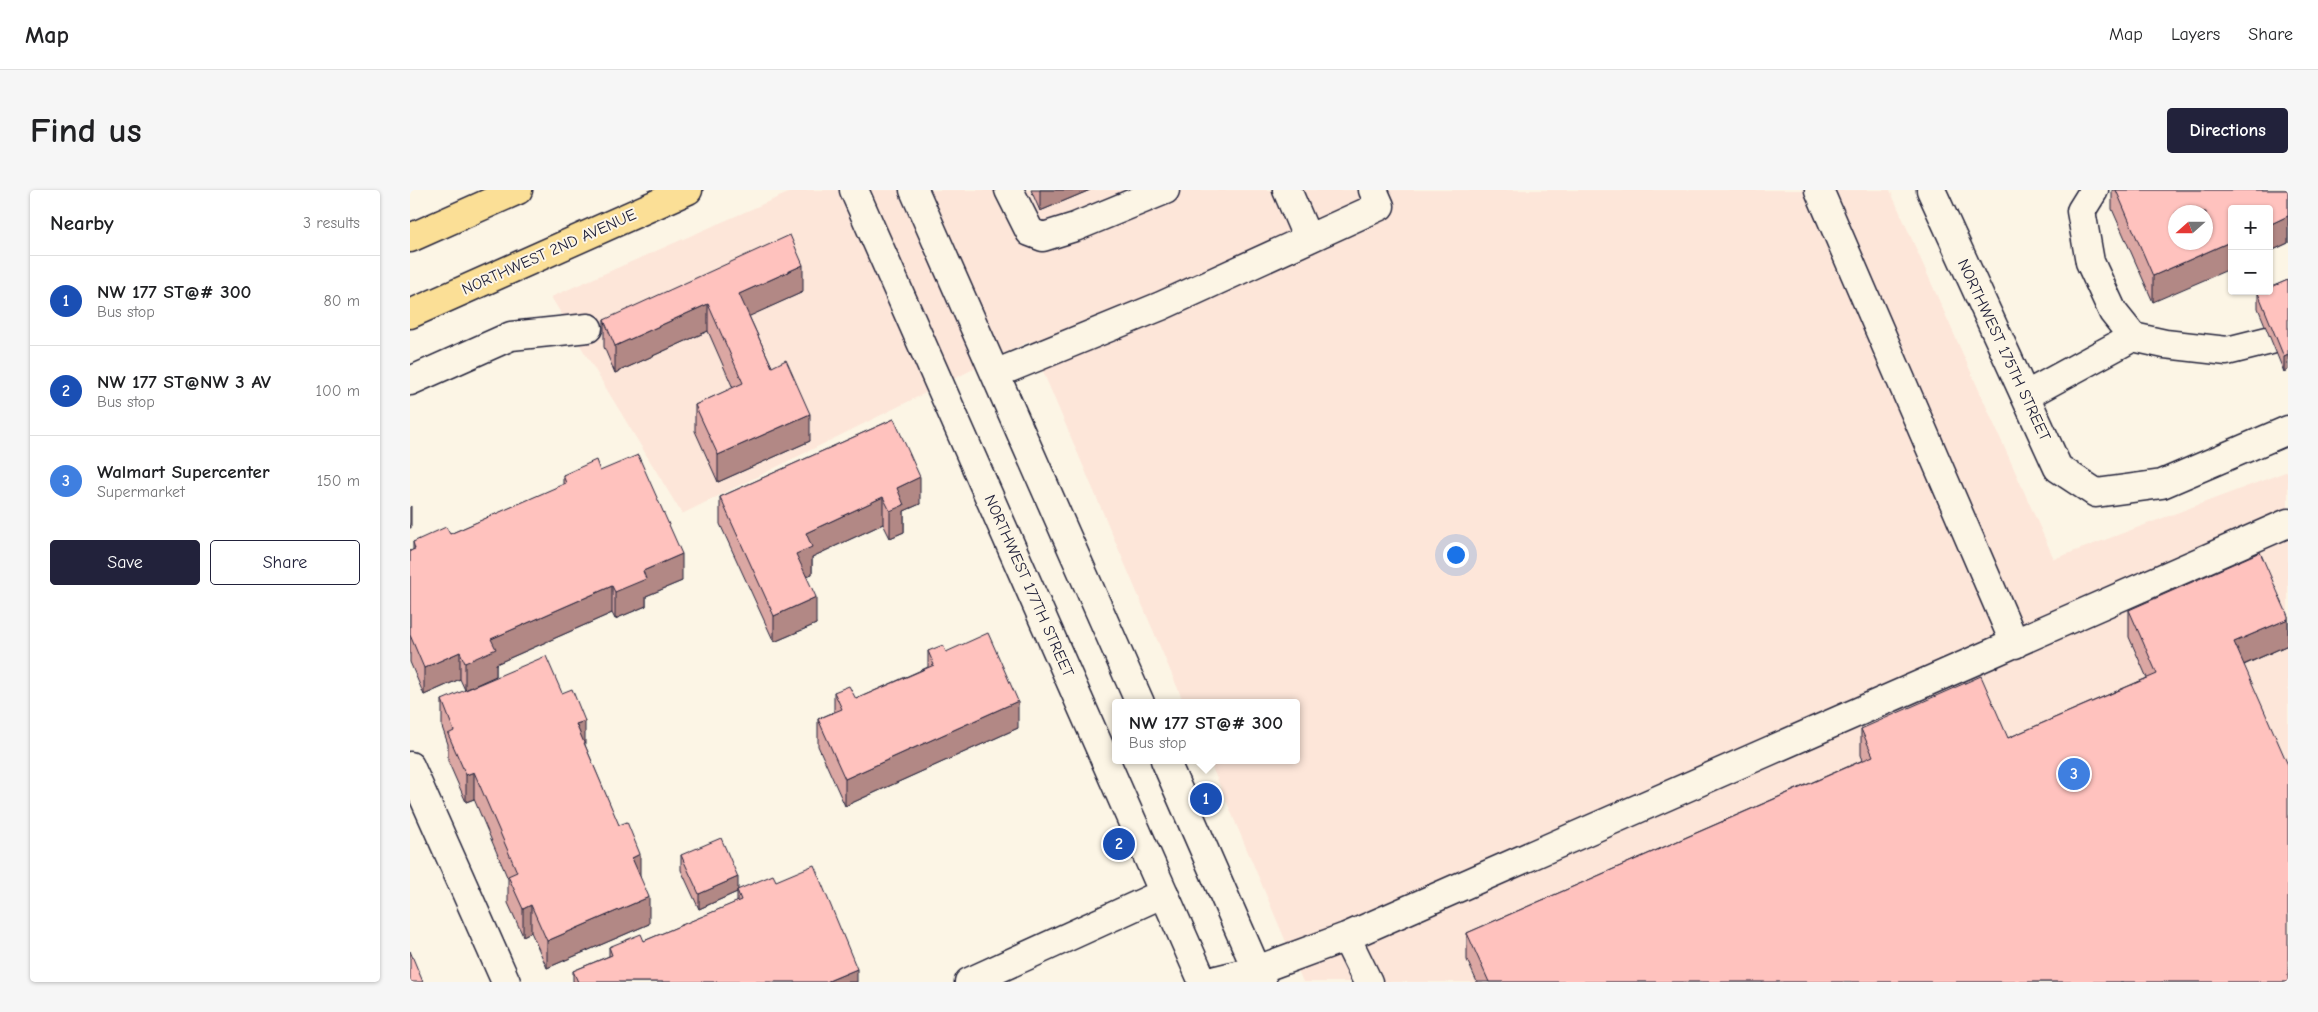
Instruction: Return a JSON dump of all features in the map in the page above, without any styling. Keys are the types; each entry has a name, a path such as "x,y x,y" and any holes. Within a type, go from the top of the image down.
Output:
{"main road":[{"path":"410,238 518,190"},
{"name":"NORTHWEST 2ND AVENUE","path":"410,314 688,190"}],"street":[{"name":"NORTHWEST 177TH STREET","path":"854,190 1203,982"},
{"path":"914,190 1138,699"},
{"path":"1010,190 1030,232 1043,237 1075,227 1165,190"},
{"path":"1287,190 1308,239"},
{"path":"996,374 1161,306 1380,206 1373,190"},
{"path":"1819,190 2015,644"},
{"name":"NORTHWEST 175TH STREET","path":"1931,190 2058,468 2096,493 2162,484 2288,430"},
{"path":"2094,190 2081,211 2090,262 2112,312 2133,337 2164,344 2227,351 2271,340"},
{"path":"410,381 511,336 588,328"},
{"path":"2025,396 2133,337"},
{"path":"1208,982 1260,976 1346,936 2288,523"},
{"path":"1167,764 1260,976"},
{"path":"410,766 506,982"},
{"path":"970,982 1164,894"},
{"path":"1346,936 1368,982"}],"shaded area":[{"path":"795,190 1890,190 2054,559 2288,471 2288,982 1303,982 1211,764 1300,764 1300,699 1182,699 1030,341 682,514 551,297"}],"building":[{"path":"2116,190 2288,190 2288,216 2273,223 2273,205 2228,205 2228,243 2213,249 2213,205 2168,205 2168,250 2212,250 2153,276"},
{"path":"790,235 803,265 739,294 772,367 786,360 810,414 718,455 695,405 743,383 708,304 615,346 604,320"},
{"path":"2288,280 2288,355 2284,357 2259,295 2273,295 2273,286"},
{"path":"894,419 920,477 897,488 904,505 890,511 883,497 806,533 812,547 796,554 816,597 774,616 720,497"},
{"path":"638,455 682,554 643,571 646,579 615,592 612,586 491,639 496,649 465,663 460,652 424,668 410,635 410,551 415,549 413,542 446,527 450,534 566,483 563,475 596,460 600,471"},
{"path":"2260,552 2288,619 2234,642 2288,765 2288,982 1489,982 1467,933 1873,756 1861,729 1981,676 2008,738 2157,674 2129,610"},
{"path":"988,633 1018,701 845,779 818,719 842,709 834,692 849,686 856,699 934,665 928,651 943,645 946,652"},
{"path":"546,656 562,693 572,689 585,721 576,724 619,825 627,822 640,854 632,858 649,897 547,941 531,905 523,909 508,876 517,872 474,772 466,775 448,734 454,731 442,700"},
{"path":"721,838 738,877 699,894 681,855"},
{"path":"814,865 857,969 826,982 578,982 573,971 612,955 609,947 641,934 644,941 741,900 737,890 773,875 776,881"},
{"path":"410,951 423,982 410,982"}],"place":[{"name":"Walmart Supercenter","path":"2074,774"},
{"name":"NW 177 ST@# 300","path":"1206,799"},
{"name":"NW 177 ST@NW 3 AV","path":"1119,844"}]}
